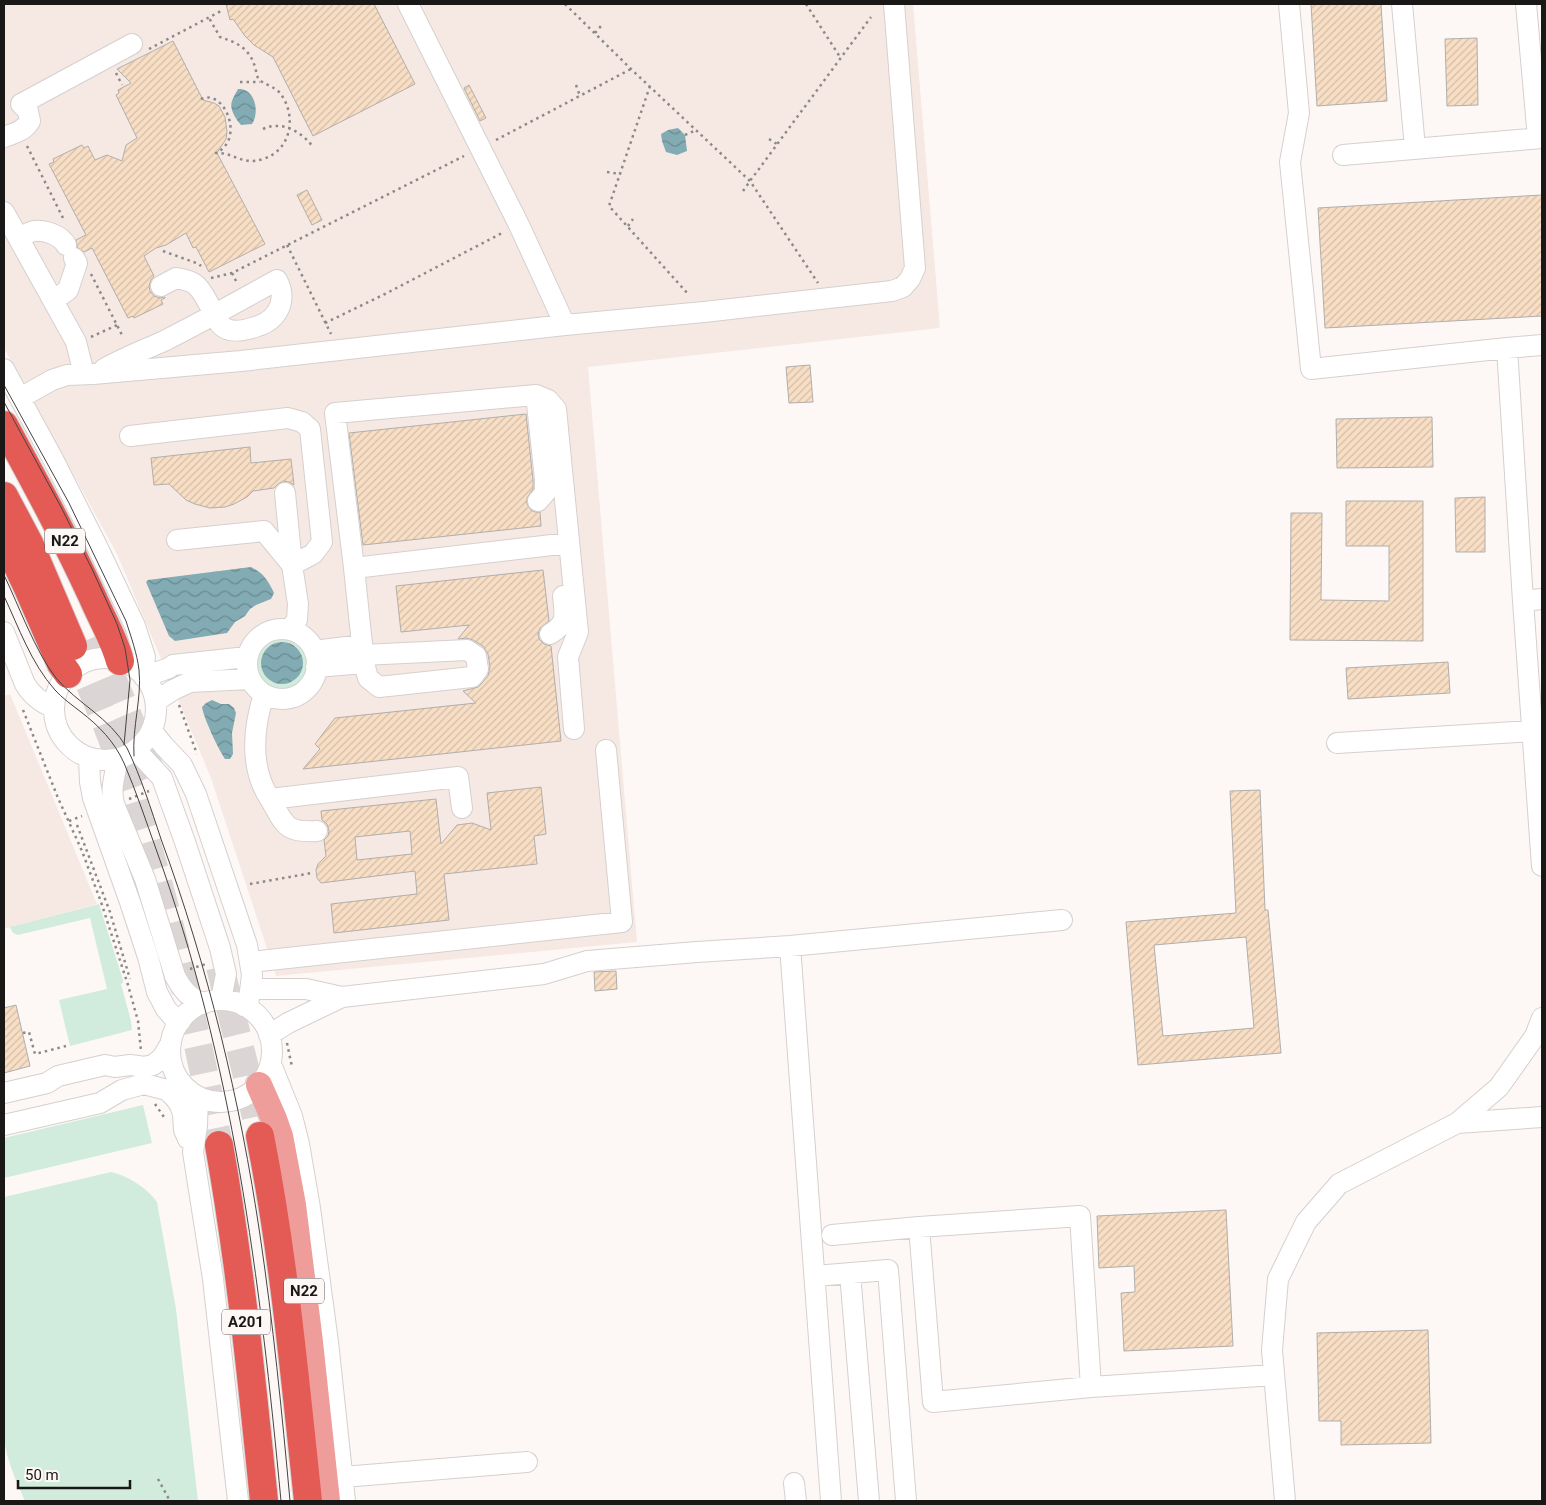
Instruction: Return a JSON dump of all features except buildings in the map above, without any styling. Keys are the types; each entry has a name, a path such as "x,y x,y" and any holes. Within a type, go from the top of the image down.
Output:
{"highway":[{"name":"N22","path":"4,425 81,572 114,641 120,661"},
{"path":"4,461 45,536 83,641 4,496"},
{"path":"4,538 27,586 60,664 68,674"},
{"name":"A201","path":"260,1136 285,1287 308,1501"},
{"name":"A201","path":"219,1144 240,1279 264,1501"}],"main road":[{"name":"N22","path":"265,1074 274,1119 280,1136 293,1205 327,1501"}],"street":[{"path":"408,4 519,225 565,325"},
{"path":"20,398 52,380 67,375 335,350 828,299 892,291 904,287 915,268 894,4"},
{"path":"1289,4 1299,113 1290,162 1311,369 1542,345"},
{"path":"1402,4 1416,148"},
{"path":"1343,155 1540,138 1526,4"},
{"path":"12,134 27,127 30,121 28,111 21,104 96,64 138,48"},
{"path":"4,212 76,342 88,374"},
{"path":"19,238 33,231 48,232 63,239 76,256 76,263 68,290 54,300"},
{"path":"88,374 164,340 214,314 196,285 176,278 161,286"},
{"path":"1507,348 1533,600 1532,731 1542,866"},
{"path":"4,370 92,536 135,626 145,657 144,676"},
{"path":"536,395 545,479 545,493 538,501"},
{"path":"315,659 363,654 467,650 476,656 478,669 472,677 379,687 368,678 363,654 335,413 536,395 548,400 556,409 565,617 560,628 550,634"},
{"path":"130,436 288,418 302,422 310,429 322,542 313,554 292,565"},
{"path":"285,494 298,604 297,620 290,630"},
{"path":"177,540 264,531 292,565"},
{"path":"354,568 563,544"},
{"path":"563,544 578,632 568,657 574,729"},
{"path":"279,628 290,630 303,636 310,643 315,659 311,682 300,693 291,698 271,698 264,694 250,679 247,657 251,646 268,631 279,628"},
{"path":"4,632 24,684 29,692 54,708"},
{"path":"142,645 159,660 173,665 247,657"},
{"path":"96,659 120,661 139,671 144,676 156,702 155,719 144,742 136,750 118,759 100,760 89,758 75,750 66,741 57,726 54,708 56,696 68,674 81,664 96,659"},
{"path":"144,676 173,665"},
{"path":"156,702 173,690 190,682 250,679"},
{"path":"264,694 256,720 254,744 260,782 282,820 291,828 302,832 317,831"},
{"path":"151,730 182,765 196,794 247,945 252,975 248,998 255,1013 264,1023 272,1049 265,1074 249,1094 237,1100 226,1102 210,1101 198,1097 187,1089 173,1068 170,1055 171,1043"},
{"path":"1337,743 1532,731"},
{"path":"4,1094 47,1083 58,1076 105,1065 145,1067 153,1065 162,1058 180,1022 191,1010 212,1002 226,974 214,930 165,784 159,773 136,750"},
{"path":"251,962 622,922 606,750"},
{"path":"89,758 90,782 145,879 175,973 182,989 191,998 212,1002 233,1002 306,989 342,997 544,974 587,961 790,946 1062,920"},
{"path":"105,1065 112,1059 120,1056 147,1059 163,1032 163,1023 148,957 130,902 106,808 112,795 118,759"},
{"path":"270,799 458,778 462,808"},
{"path":"790,946 831,1501"},
{"path":"156,992 166,1009 180,1022"},
{"path":"269,1035 288,1023 342,997"},
{"path":"1285,1501 1272,1350 1278,1279 1306,1222 1339,1184 1457,1123 1499,1087 1535,1036 1542,1018"},
{"path":"265,1074 292,1116 302,1162 328,1342 345,1501"},
{"path":"4,1126 100,1103 122,1090 144,1084 167,1090 180,1105 184,1114 184,1130 193,1152 213,1279 238,1501"},
{"path":"193,1152 197,1126 198,1097"},
{"path":"1457,1123 1542,1117"},
{"path":"832,1235 1080,1216 1091,1387"},
{"path":"919,1227 933,1402 1091,1387 1274,1375"},
{"path":"814,1276 888,1270 906,1501"},
{"path":"850,1273 869,1501"},
{"path":"343,1477 527,1462"}],"path":[{"path":"566,4 631,69 750,181 828,299"},
{"path":"806,4 841,58"},
{"path":"138,48 209,18 223,10"},
{"path":"209,18 220,37 235,42 247,50 254,62 258,78 262,82"},
{"path":"744,192 777,144 871,18"},
{"path":"595,33 601,26"},
{"path":"210,278 232,273 480,148 631,69"},
{"path":"201,99 207,97 217,101 223,106 229,118 228,141 225,147 216,153 224,152 235,158 249,161 265,159 279,150 284,143 291,128 289,109 285,100 272,86 262,82 240,82"},
{"path":"576,85 580,96"},
{"path":"650,86 609,206 704,312"},
{"path":"263,129 268,126 291,128 308,140 313,147"},
{"path":"685,135 696,130"},
{"path":"12,134 64,220"},
{"path":"769,139 777,144"},
{"path":"607,172 620,174"},
{"path":"628,226 634,220"},
{"path":"325,323 519,225"},
{"path":"287,245 333,339 335,350"},
{"path":"163,251 199,264 204,271"},
{"path":"76,256 123,337"},
{"path":"173,690 203,770 188,776"},
{"path":"22,708 82,851 101,902 138,1021 143,1060"},
{"path":"69,821 165,784"},
{"path":"77,825 110,912 130,979"},
{"path":"250,884 312,873"},
{"path":"175,973 222,959"},
{"path":"23,1033 29,1032 35,1054 66,1046"},
{"path":"149,1086 154,1104 168,1124"},
{"path":"158,1479 170,1501"}],"shaded area":[{"path":"4,4 913,4 940,328 588,367 637,942 276,976 211,778 117,554 4,348"},
{"path":"10,694 97,904 4,929 4,696"}],"green space":[{"path":"280,635 300,644 307,655 308,661 307,668 300,682 290,688 278,690 268,686 260,679 255,670 254,660 258,650 266,641","holes":["282,642 289,644 302,666 296,678 264,652"]},
{"path":"99,904 123,980 121,984 132,1030 70,1046 59,1000 107,989 90,918 18,935 13,933 10,927"},
{"path":"143,1105 152,1143 4,1178 4,1138"},
{"path":"111,1172 124,1176 136,1183 157,1202 176,1309 198,1501 25,1501 7,1455 4,1439 4,1197"}],"water":[{"path":"238,89 248,92 252,96 256,113 252,124 241,125 233,114 231,104"},
{"path":"678,128 685,135 687,151 677,155 666,152 661,134"},
{"path":"251,567 262,574 270,584 274,593 271,599 250,609 245,616 235,622 227,633 175,641 169,636 146,582 148,580"},
{"path":"282,642 297,648 303,663 297,678 282,684 267,678 261,663 267,648"},
{"path":"212,700 221,704 229,704 236,713 232,733 233,754 230,759 225,759 222,754 203,712 202,707"}],"tunnel":[{"path":"94,637 153,776"},
{"path":"73,646 114,744 150,853 176,950 219,1145"},
{"path":"220,967 260,1136"}],"tram line":[{"path":"4,385 69,503 126,621 135,651 140,681 134,734 134,756"},
{"path":"4,402 61,507 117,624 125,648 130,680 124,745"},
{"path":"4,575 34,642 48,667 74,696 120,737 127,748 146,793 178,887 221,1034 243,1134 265,1268 290,1501"},
{"path":"4,596 26,645 47,680 61,696 100,728 120,755 141,806 183,929 205,1009 240,1171 253,1253 281,1501"}]}
